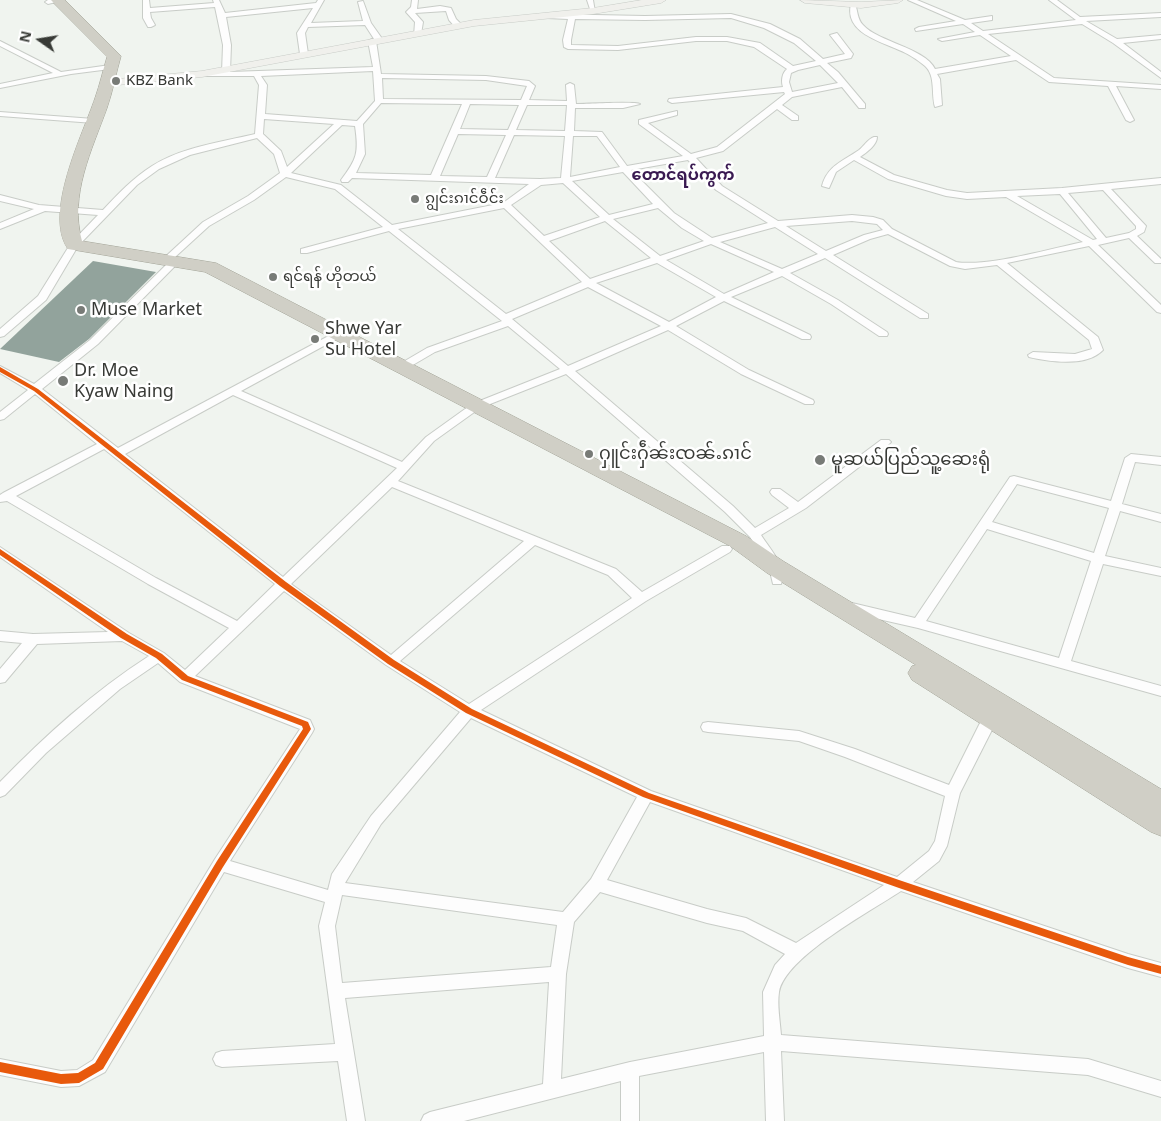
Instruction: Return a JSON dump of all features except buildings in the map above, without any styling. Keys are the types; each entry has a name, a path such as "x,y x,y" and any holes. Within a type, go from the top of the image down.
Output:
{"highway":[{"path":"54,0 110,67 107,83 72,188 69,234 74,245 174,261 332,337 726,549 842,606 1161,824"},
{"path":"332,337 402,367 470,410 738,541 811,602 996,711 1161,803"}],"street":[{"path":"146,0 147,18 151,25"},
{"path":"410,12 414,8 415,0"},
{"path":"590,0 593,12"},
{"path":"107,83 226,71 304,54 459,26 593,12 661,0"},
{"path":"805,0 854,5 898,0"},
{"path":"911,0 965,22 1052,80 1161,88"},
{"path":"1052,0 1116,41 1161,76"},
{"path":"222,15 319,2"},
{"path":"304,54 301,33 319,2"},
{"path":"361,2 375,41 380,101"},
{"path":"147,10 216,3 222,15 227,45 226,71"},
{"path":"854,5 854,17 859,26 870,35 904,49 930,66 934,72 938,104"},
{"path":"410,12 446,8 451,11 453,20 459,26"},
{"path":"410,12 419,22 416,34"},
{"path":"942,40 1081,20 1161,15"},
{"path":"542,16 572,18 731,16 767,26 797,41 835,74 862,106"},
{"path":"572,18 567,40 568,47 619,48 680,41 727,40 759,46 792,69"},
{"path":"919,29 989,18"},
{"path":"304,25 367,23"},
{"path":"349,175 540,182 565,180 626,169 690,157 720,149 777,105 788,92 786,75 792,69 846,57 849,54 834,34"},
{"path":"1116,41 1161,37"},
{"path":"0,43 60,74"},
{"path":"934,72 1018,57"},
{"path":"0,86 60,74 110,67"},
{"path":"226,71 256,74 377,72 523,81 531,86 490,180"},
{"path":"256,74 262,85 259,135 278,153 285,174"},
{"path":"672,101 788,92 843,84"},
{"path":"1112,84 1130,120"},
{"path":"570,85 572,104 571,134 566,156 565,180 606,218 659,260 724,297 806,337"},
{"path":"359,124 380,101 524,102 623,106 636,104"},
{"path":"434,179 467,102"},
{"path":"777,105 795,118"},
{"path":"674,113 642,122 690,157 719,188 924,316"},
{"path":"0,114 94,121"},
{"path":"260,116 359,124"},
{"path":"0,417 94,342 174,261 206,224 251,198 285,174 340,123"},
{"path":"338,187 349,175 363,151 359,124"},
{"path":"455,132 510,131 599,134 617,160 640,186 660,205 700,235 783,273 835,301 883,334"},
{"path":"0,334 42,298 74,245 134,183 156,167 187,153 259,135"},
{"path":"826,186 827,177 834,168 870,146 874,139"},
{"path":"854,157 891,177 946,193 967,196 1062,191 1161,181"},
{"path":"285,174 338,187 507,320 601,398 729,509 754,534 776,574"},
{"path":"304,251 390,228 506,205 520,196 524,189 540,182"},
{"path":"402,367 431,350 507,320 588,283 712,241 774,224 868,219 880,222 889,232 954,264 964,266 1000,262 1132,235 1141,230 1141,226 1105,187"},
{"path":"1062,191 1103,240"},
{"path":"1009,195 1090,243 1147,299 1161,310"},
{"path":"0,198 18,204 43,208 105,213"},
{"path":"506,205 588,283 669,326 745,372 809,402"},
{"path":"542,240 606,218 660,205"},
{"path":"0,226 43,208"},
{"path":"185,678 390,482 430,439 470,410 669,326 724,297 867,237 889,232"},
{"path":"1132,235 1158,261"},
{"path":"1000,262 1094,339 1098,350 1089,356 1052,357 1033,355"},
{"path":"118,453 332,337"},
{"path":"0,369 36,390 284,584 391,662 469,711 646,795 900,884 1128,961 1161,970"},
{"path":"232,391 404,466"},
{"path":"754,534 796,508 886,442"},
{"path":"3,498 106,444"},
{"path":"1064,663 1131,458 1161,461"},
{"path":"918,623 1014,480 1161,518"},
{"path":"390,482 612,572 641,598"},
{"path":"776,492 790,501 796,508"},
{"path":"3,498 238,628"},
{"path":"985,524 1098,559 1161,572"},
{"path":"391,662 533,540"},
{"path":"356,1121 335,991 327,926 338,879 376,820 469,711 536,669 641,598 726,549"},
{"path":"0,551 124,636 159,656 185,678 305,724 307,730 220,864 99,1066 79,1078 61,1079 0,1067"},
{"path":"811,602 842,606 918,623 1158,689"},
{"path":"0,636 34,639 124,636"},
{"path":"0,678 34,639"},
{"path":"0,791 41,749 114,685 159,656"},
{"path":"775,1121 771,992 781,970 797,952 900,884 934,856 942,842 953,793 996,711"},
{"path":"708,726 799,736 850,753 953,793"},
{"path":"552,1088 558,974 566,919 598,884 646,795"},
{"path":"220,864 334,893 566,919"},
{"path":"598,884 707,916 746,925 797,952"},
{"path":"335,991 558,974"},
{"path":"430,1121 552,1088 630,1070 773,1042 1088,1067 1161,1089"},
{"path":"222,1059 345,1052"},
{"path":"630,1070 630,1121"}],"cycle path":[{"path":"0,369 36,390 283,584 391,662 469,711 646,795 899,884 1128,961 1161,970"},
{"path":"0,551 124,636 159,656 185,678 305,724 307,729 220,864 99,1066 79,1078 61,1079 0,1067"}],"place":[{"name":"KBZ Bank","path":"116,81"},
{"name":"ၵျွင်းၵၢင်ဝဵင်း","path":"415,199"},
{"name":"ရင်ရန် ဟိုတယ်","path":"273,277"},
{"name":"Muse Market","path":"81,310"},
{"name":"Shwe Yar Su Hotel","path":"315,339"},
{"name":"Dr. Moe Kyaw Naing","path":"63,381"},
{"name":"ႁူင်းႁဵၼ်းၸၼ်ႉၵၢင်","path":"589,454"},
{"name":"မူဆယ်ပြည်သူ့ဆေးရုံ","path":"820,460"}],"district":[{"name":"တောင်ရပ်ကွက်","path":"683,175"}]}
